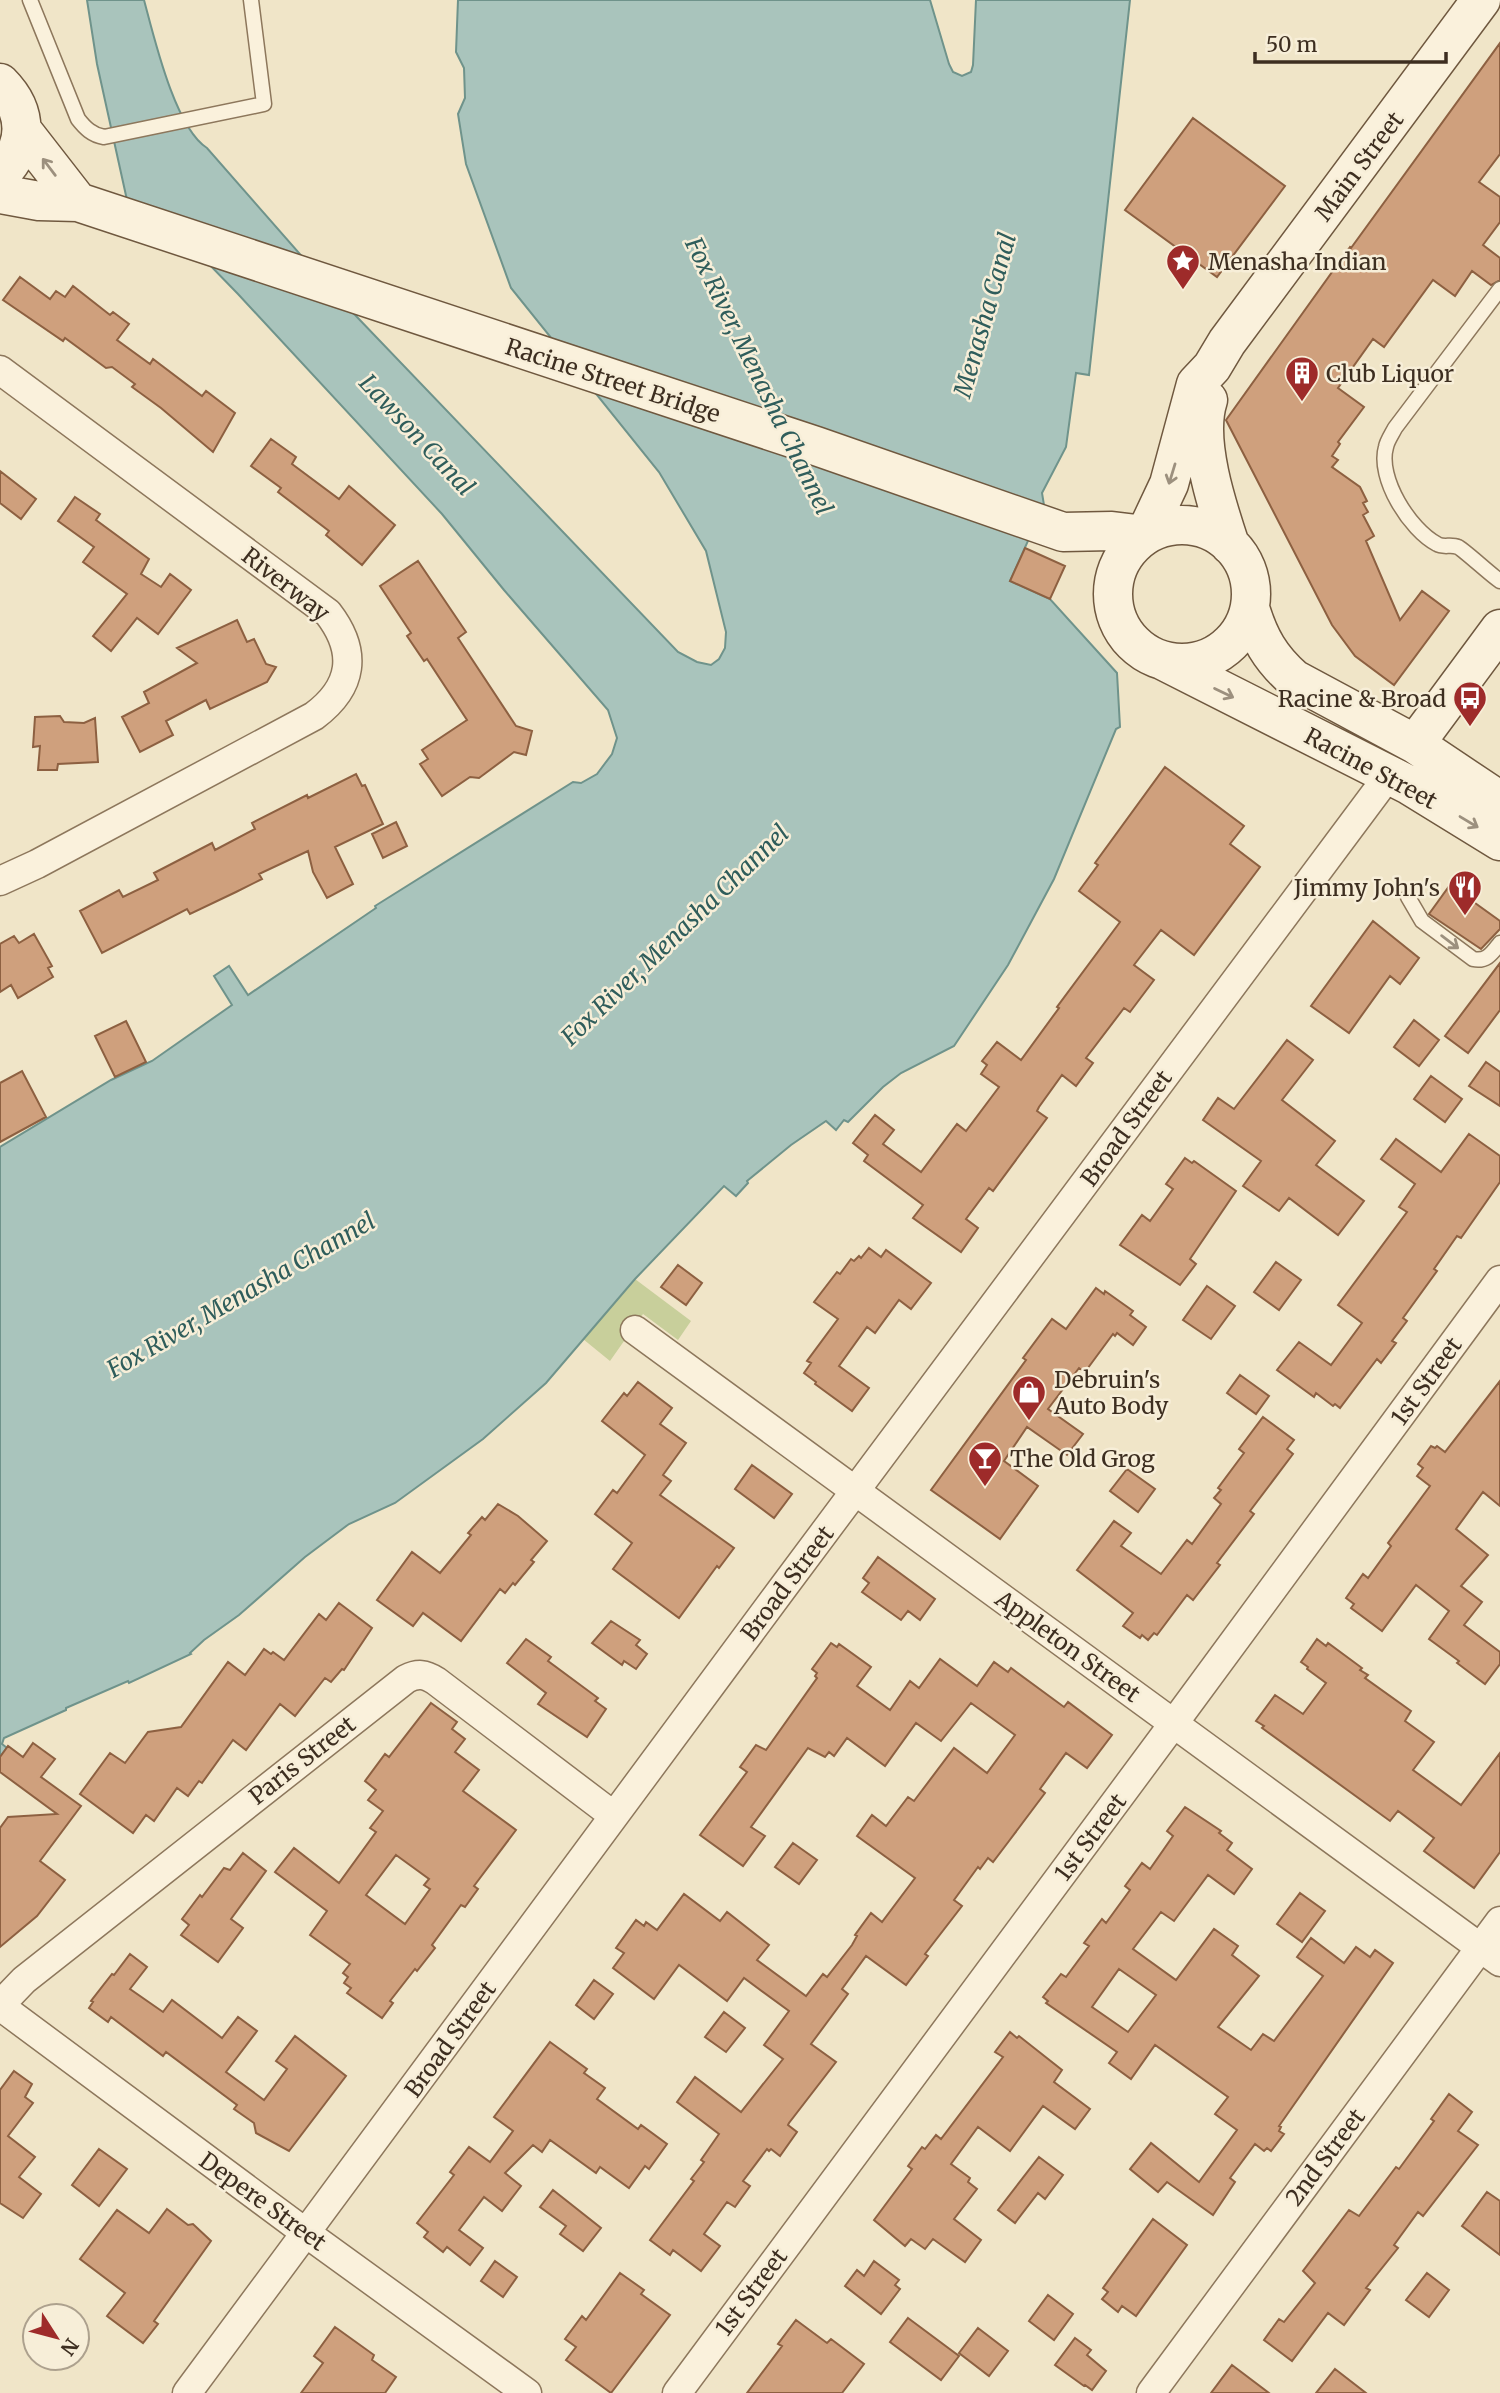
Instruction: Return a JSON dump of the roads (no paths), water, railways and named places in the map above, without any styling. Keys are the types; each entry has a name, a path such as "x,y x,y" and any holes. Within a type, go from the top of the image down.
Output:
{"main road":[{"name":"Main Street","path":"1145,535 1168,484 1196,384 1212,367 1227,342 1481,0"},
{"path":"0,83 11,94 19,111 22,130 19,149 0,176"},
{"path":"22,130 78,202"},
{"path":"0,194 39,201 78,202"},
{"name":"Racine Street Bridge","path":"78,202 803,442 1063,532"},
{"name":"Main Street","path":"1212,367 1212,387 1205,410 1206,454 1230,545"},
{"path":"1063,532 1099,571 1112,594 1116,616 1126,637 1143,652 1164,661 1187,663 1209,658 1227,646 1242,628 1250,608 1250,585 1244,563 1230,545 1212,532 1189,525 1166,526 1145,535 1132,546 1118,568 1112,594"},
{"path":"1063,532 1112,531 1145,535"},
{"name":"Racine Street","path":"1250,608 1264,648 1286,672 1316,692 1415,744 1500,801"},
{"path":"1415,744 1500,629"},
{"name":"Racine Street","path":"1164,661 1390,775 1500,841"}],"street":[{"name":"Riverway","path":"0,370 328,613 341,629 347,649 347,669 341,688 330,705 314,716 37,864 0,881"},
{"name":"Broad Street","path":"187,2393 1390,775"},
{"name":"1st Street","path":"677,2393 1500,1280"},
{"name":"Appleton Street","path":"635,1329 1490,1955"},
{"name":"Paris Street","path":"0,2006 24,1980 102,1917 406,1679 416,1674 426,1674 436,1681 614,1816"},
{"name":"2nd Street","path":"1151,2393 1490,1955 1500,1921"},
{"name":"Depere Street","path":"0,2006 527,2393"}],"lane":[{"path":"30,0 78,119 96,135 104,137 264,104 251,0"},
{"path":"1500,289 1395,428 1385,449 1385,468 1394,494 1409,519 1422,534 1439,546 1458,547 1500,582"},
{"path":"1408,897 1422,921 1473,959 1480,961 1490,957 1500,943"}],"water":[{"path":"87,0 144,0 167,80 185,122 196,137 334,293 678,652 697,662 711,665 719,659 725,648 726,632 706,551 659,472 511,288 466,164 458,114 465,98 464,68 456,52 458,0 930,0 949,64 953,72 962,76 971,72 973,65 976,0 1130,0 1089,375 1076,373 1066,447 1042,493 1044,505 1010,581 1050,599 1117,673 1120,727 1116,729 1054,879 1008,965 954,1046 901,1073 848,1122 844,1120 836,1130 826,1121 791,1145 747,1181 736,1196 724,1186 635,1279 546,1383 483,1439 395,1503 349,1524 305,1557 239,1615 204,1640 191,1654 4,1738 2,1744 7,1748 0,1757 0,1147 111,1080 152,1061 232,1005 214,976 229,966 248,995 376,908 375,906 573,782 581,783 597,774 612,754 617,738 608,710 442,514 166,220 127,200 97,64"}],"place":[{"name":"Menasha Indian","path":"1183,291"},
{"name":"Club Liquor","path":"1302,403"},
{"name":"Racine & Broad","path":"1470,728"},
{"name":"Jimmy John's","path":"1465,917"},
{"name":"Debruin's Auto Body","path":"1029,1422"},
{"name":"The Old Grog","path":"985,1488"}],"water label":[{"name":"Menasha Canal","path":"985,315"},
{"name":"Fox River, Menasha Channel","path":"759,376"},
{"name":"Lawson Canal","path":"417,435"},
{"name":"Fox River, Menasha Channel","path":"675,935"},
{"name":"Fox River, Menasha Channel","path":"241,1295"}]}
